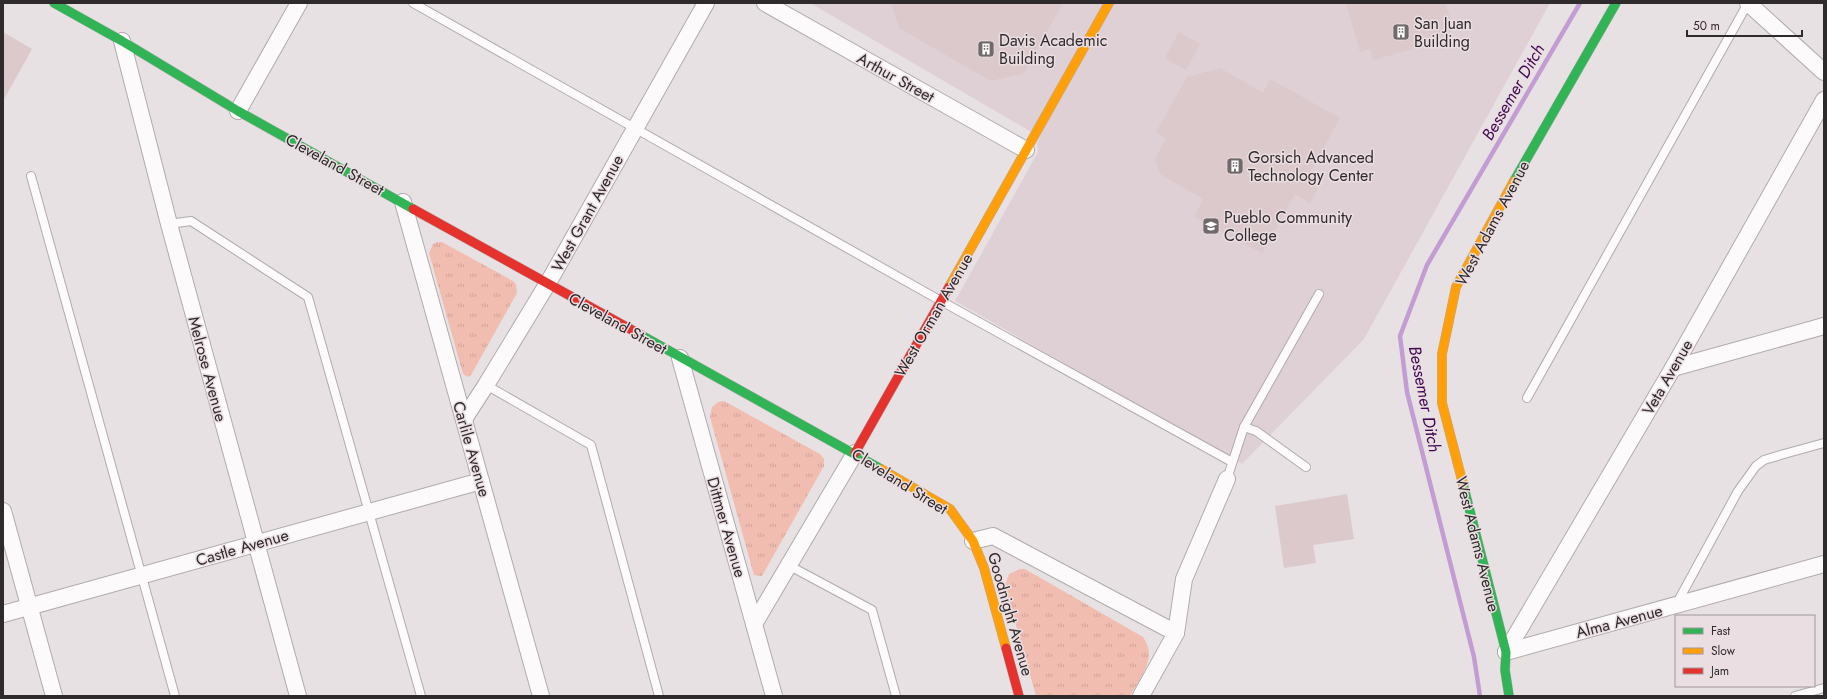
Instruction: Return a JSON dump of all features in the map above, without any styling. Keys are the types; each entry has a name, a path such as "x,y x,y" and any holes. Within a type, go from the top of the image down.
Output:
{"street":[{"name":"Cleveland Street","path":"54,3 122,41 238,111 680,358 855,453 944,506 963,525 973,541"},
{"path":"238,111 299,3"},
{"name":"West Grant Avenue","path":"464,419 486,386 548,283 706,3"},
{"name":"Arthur Street","path":"765,3 1026,150"},
{"name":"West Orman Avenue","path":"754,624 855,453 1109,3"},
{"name":"West Adams Avenue","path":"1509,696 1505,670 1506,652 1442,403 1442,354 1456,287 1489,225 1616,3"},
{"path":"1748,3 1824,72"},
{"name":"Melrose Avenue","path":"122,41 169,224 298,696"},
{"name":"Veta Avenue","path":"1506,652 1823,109"},
{"name":"Carlile Avenue","path":"403,202 541,696"},
{"path":"1673,368 1824,326"},
{"name":"Dittmer Avenue","path":"680,358 774,696"},
{"path":"1141,696 1176,633 1184,579 1227,479"},
{"name":"Castle Avenue","path":"3,614 481,480"},
{"path":"3,512 54,696"},
{"path":"973,541 993,536 1176,633"},
{"name":"Goodnight Avenue","path":"973,541 984,568 1019,696"},
{"name":"Alma Avenue","path":"1506,652 1824,564"}],"lane":[{"path":"413,3 941,301 1232,462"},
{"path":"1527,398 1748,3"},
{"path":"31,176 175,696"},
{"path":"169,224 191,221 308,297 421,696"},
{"path":"1227,479 1244,427 1319,294"},
{"path":"486,386 591,445 659,696"},
{"path":"1244,427 1256,431 1306,467"},
{"path":"1676,605 1738,491 1756,466 1764,460 1824,443"},
{"path":"788,565 872,610 896,696"},
{"path":"1794,696 1824,688"}],"shaded area":[{"name":"Pueblo Community College","path":"810,3 1550,3 1364,339 1242,464 955,301 1038,152 1037,143 1040,137"}],"green space":[{"path":"442,242 516,284 517,293 471,375 468,377 463,374 429,253 433,244"},
{"path":"724,401 820,454 824,459 824,466 762,576 754,575 710,417 712,407 718,402"},
{"path":"1020,569 1025,569 1143,637 1149,652 1148,659 1143,674 1130,696 1036,696 1005,586 1009,574"}],"building":[{"name":"Davis Academic Building","path":"891,3 1063,3 1024,73 991,81 899,28"},
{"name":"San Juan Building","path":"1346,3 1446,3 1453,31 1445,33 1446,40 1373,60 1370,49 1360,52"},
{"path":"3,32 32,49 3,101"},
{"path":"1179,32 1200,44 1186,70 1165,58"},
{"name":"Gorsich Advanced Technology Center","path":"1220,68 1263,93 1270,79 1340,118 1308,176 1321,183 1310,203 1295,194 1262,253 1194,217 1203,199 1160,174 1155,159 1166,138 1156,132 1187,77"},
{"path":"1347,494 1354,539 1313,545 1316,563 1284,568 1275,506"}],"waterway":[{"name":"Bessemer Ditch","path":"1480,696 1474,657 1407,392 1400,336 1427,265 1580,3"}],"traffic: fast":[{"path":"54,3 122,41 238,111 413,209"},
{"path":"1514,181 1616,3"},
{"path":"641,335 881,469"},
{"path":"1463,484 1506,652 1505,670 1509,696"}],"traffic: slow":[{"path":"949,287 1109,3"},
{"path":"1463,484 1442,403 1442,354 1456,287 1514,181"},
{"path":"881,469 950,509 973,541 984,568 1006,648"}],"traffic: jam":[{"path":"413,209 641,335"},
{"path":"855,453 949,287"},
{"path":"1006,648 1019,696"}],"place":[{"name":"San Juan Building","path":"1401,32"},
{"name":"Davis Academic Building","path":"986,49"},
{"name":"Gorsich Advanced Technology Center","path":"1235,166"},
{"name":"Pueblo Community College","path":"1211,226"}]}
